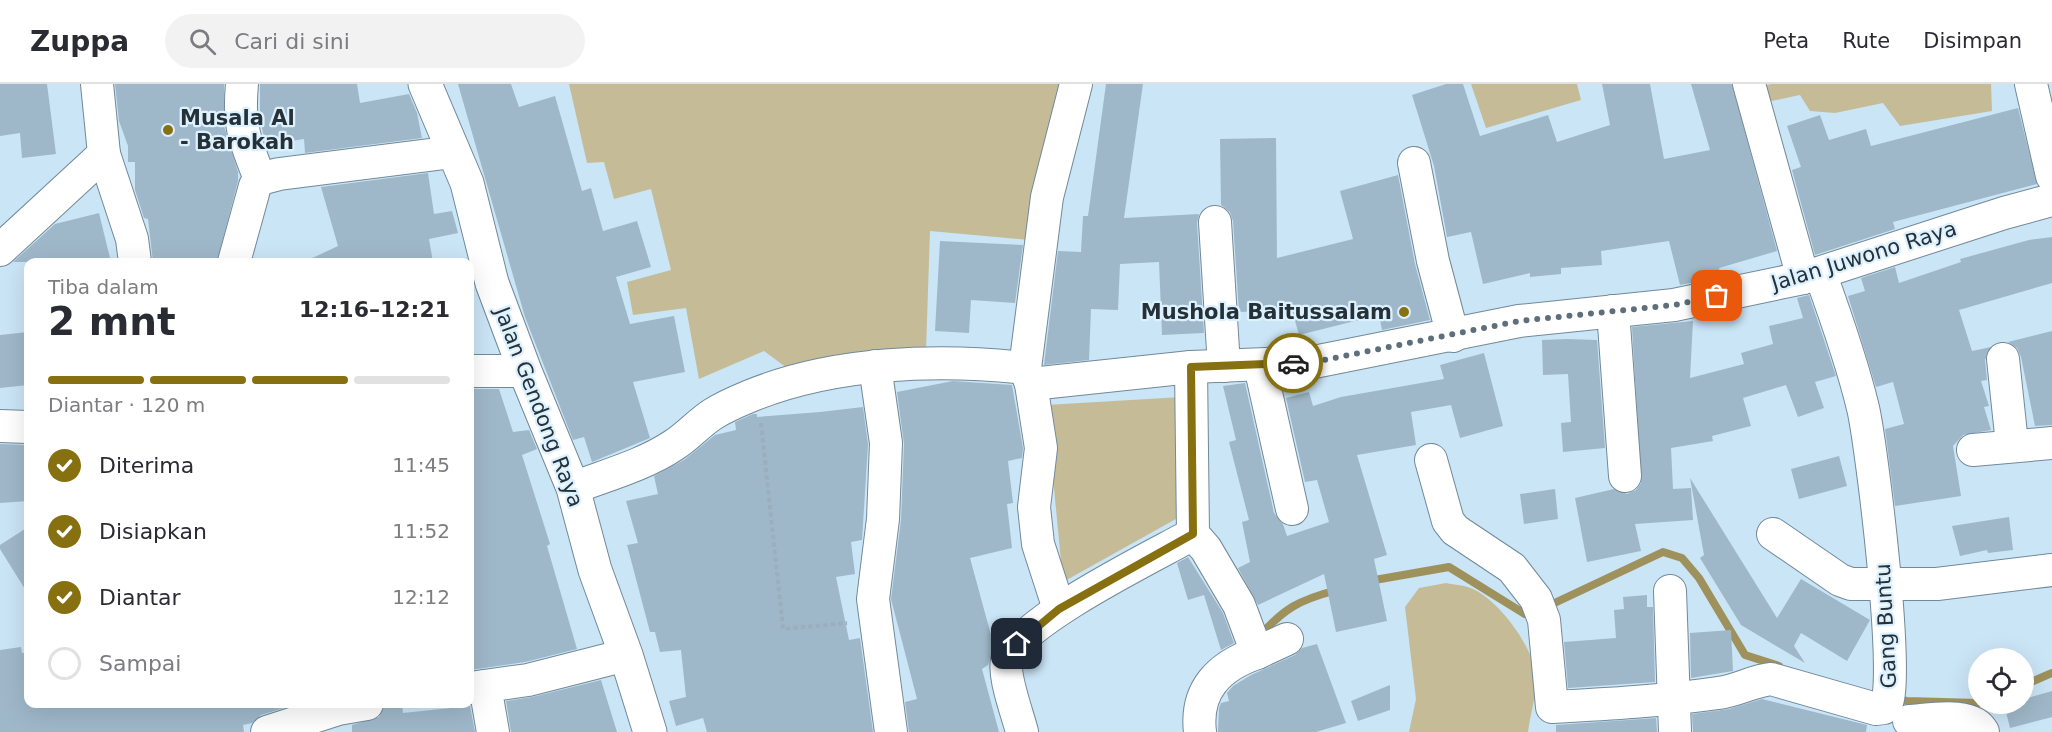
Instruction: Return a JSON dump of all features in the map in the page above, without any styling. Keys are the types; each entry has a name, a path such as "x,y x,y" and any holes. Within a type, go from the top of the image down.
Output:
{"main road":[{"name":"Jalan Gendong Raya","path":"425,84 467,183 492,282 525,371 573,488 595,570 626,655 650,732"}],"street":[{"path":"97,84 104,154 132,239 134,258"},
{"path":"242,84 239,114 241,127 260,179"},
{"path":"1059,609 1038,544 1034,507 1041,448 1028,376 1047,197 1076,84"},
{"name":"Gang Buntu","path":"1562,715 1728,692 1755,680 1771,679 1876,709 1888,706 1896,700 1885,584 1863,408 1811,276 1749,84"},
{"path":"2031,84 2052,176"},
{"path":"235,258 255,186 260,179 279,174 453,152"},
{"path":"0,250 104,154"},
{"path":"1414,163 1433,261 1453,336"},
{"name":"Jalan Juwono Raya","path":"573,488 663,451 713,414 760,392 875,366 968,362 1028,376 1314,362 1519,321 1674,305 1811,276 2004,213 2052,200"},
{"path":"1215,222 1224,366"},
{"path":"1613,311 1625,476"},
{"path":"2003,359 2012,444"},
{"path":"875,366 886,442 883,519 877,549 873,599 891,732"},
{"path":"1260,366 1292,509"},
{"path":"1191,367 1193,534 1206,549 1239,605 1254,646"},
{"path":"474,371 525,371"},
{"path":"1973,450 2012,444 2052,443"},
{"path":"1431,460 1448,521 1455,530 1512,568 1540,609 1562,715"},
{"path":"1022,732 1005,671 1007,657 1017,644 1059,609 1193,534"},
{"path":"1773,534 1840,580 1851,584 1937,584 2052,570"},
{"path":"1670,591 1675,732"},
{"path":"1200,732 1198,714 1202,697 1230,664 1254,646 1287,639"},
{"path":"493,732 477,687 528,680 626,655"},
{"path":"1896,700 1978,724 1983,732"},
{"path":"267,732 339,708"}],"path":[{"path":"760,392 762,437 783,629 831,626 874,616"}],"shaded area":[{"path":"569,84 1060,84 1029,240 930,231 926,351 787,368 764,351 699,379 686,308 633,315 627,282 671,270 651,189 614,199 604,162 587,163"},
{"path":"1471,84 1577,84 1581,100 1486,128"},
{"path":"1771,84 1991,84 1992,111 1900,126 1883,103 1835,113 1810,111 1800,95 1767,102 1764,86"},
{"path":"1182,397 1183,515 1063,582 1046,405"},
{"path":"1446,583 1470,588 1483,595 1504,614 1522,639 1534,665 1536,677 1528,732 1409,732 1416,699 1405,607 1419,588"}],"building":[{"path":"0,84 47,84 56,154 22,158 20,133 0,136"},
{"path":"115,84 224,84 224,126 238,172 238,181 218,258 153,258 148,219 144,218 135,190 135,162 128,162 128,146 119,121"},
{"path":"260,84 357,84 360,103 409,94 417,113 422,138 305,153 304,139 266,145 260,120"},
{"path":"458,84 511,84 519,107 555,96 582,191 591,188 603,231 637,221 651,267 616,277 630,324 674,316 685,372 633,382 650,438 592,462 584,437 573,440 525,317"},
{"path":"1106,84 1143,84 1124,218 1199,214 1197,223 1204,333 1162,335 1159,262 1120,264 1118,310 1091,309 1089,360 1044,365 1058,251 1081,252 1083,216 1088,216"},
{"path":"1446,84 1463,84 1480,136 1548,115 1557,142 1610,125 1602,84 1650,84 1664,159 1710,150 1691,84 1732,84 1777,251 1719,268 1721,277 1680,285 1669,241 1601,251 1602,265 1561,268 1561,274 1530,277 1530,273 1483,284 1471,232 1447,237 1434,166 1412,95"},
{"path":"2018,108 2037,184 1893,222 1895,229 1815,255 1792,170 1801,167 1787,126 1820,115 1829,140 1866,129 1871,146"},
{"path":"1276,138 1277,258 1353,239 1340,191 1398,175 1415,264 1430,320 1382,330 1379,315 1299,335 1292,310 1239,312 1233,221 1230,212 1221,205 1220,139"},
{"path":"428,173 434,214 452,211 458,233 429,239 432,258 312,258 338,246 321,187"},
{"path":"99,213 110,258 24,258 24,262 13,262 55,224"},
{"path":"2052,237 2052,283 1959,310 1972,351 1991,347 1985,360 1987,380 1981,381 1989,406 1984,407 1991,430 1963,435 1953,446 1961,496 1895,506 1885,429 1904,424 1893,382 1876,387 1848,296 1865,291 1861,278 1895,267 1899,283 1961,262 1960,259 2029,240"},
{"path":"940,241 1023,245 1015,303 971,300 969,333 935,331"},
{"path":"1809,295 1836,376 1815,382 1824,408 1798,417 1786,385 1743,398 1751,426 1712,436 1713,441 1671,448 1673,489 1691,488 1693,520 1635,524 1641,551 1587,562 1575,498 1614,489 1627,494 1636,490 1641,483 1632,327 1693,321 1690,378 1744,364 1741,353 1773,344 1769,326 1803,318 1797,298"},
{"path":"2052,331 2052,425 2035,426 2021,357 2017,348 2008,342"},
{"path":"24,332 24,385 0,388 0,335"},
{"path":"1542,340 1597,340 1605,448 1563,452 1561,423 1571,422 1568,374 1543,375"},
{"path":"1484,353 1503,426 1460,438 1451,405 1411,412 1416,445 1357,455 1387,555 1374,559 1387,621 1336,632 1324,574 1258,605 1238,568 1250,562 1242,522 1249,520 1229,442 1236,440 1223,386 1245,383 1274,513 1283,524 1287,536 1329,522 1317,480 1305,482 1286,398 1309,392 1313,406 1341,397 1444,379 1440,365"},
{"path":"953,381 1012,385 1023,448 1022,458 1008,461 1013,503 1007,504 1012,548 970,558 994,646 988,665 982,669 999,732 909,732 905,702 917,699 891,599 901,520 904,444 897,392"},
{"path":"474,389 499,389 513,432 529,430 537,449 522,455 550,544 547,546 577,649 525,662 474,669"},
{"path":"863,407 868,444 862,540 851,542 855,574 836,577 849,640 860,638 873,732 707,732 703,718 676,726 669,701 686,697 681,650 660,652 655,632 650,632 627,545 638,543 626,501 658,494 654,476 684,460 715,435 736,430 735,422 753,414 757,414 757,417"},
{"path":"0,444 24,445 24,501 0,503"},
{"path":"1839,456 1847,486 1799,499 1791,469"},
{"path":"1690,478 1777,618 1801,579 1870,620 1847,661 1801,633 1794,646 1805,663 1741,625 1700,558 1704,555"},
{"path":"1555,489 1558,519 1524,524 1520,494"},
{"path":"2009,517 2013,550 1988,553 1987,550 1960,556 1952,526"},
{"path":"24,530 24,588 0,549 0,545"},
{"path":"1188,557 1223,613 1234,643 1221,650 1204,595 1188,600 1177,563"},
{"path":"1647,595 1647,607 1653,607 1655,682 1568,688 1564,642 1616,638 1614,610 1624,609 1623,597"},
{"path":"1731,630 1733,671 1691,678 1690,633"},
{"path":"1317,644 1346,723 1316,732 1218,732 1219,708 1221,703 1229,701 1227,693 1233,686 1295,655 1302,648"},
{"path":"21,647 22,653 24,653 24,708 284,708 261,715 252,723 243,725 244,732 0,732 0,650"},
{"path":"601,680 617,732 511,732 506,701"},
{"path":"1390,685 1390,710 1358,721 1351,701"},
{"path":"2052,691 2052,717 2010,728 2006,714 2034,714 2034,696"},
{"path":"1762,699 1867,725 1866,732 1693,732 1692,714 1729,709"},
{"path":"383,708 402,708 403,713 470,708 475,732 352,732 352,725 379,717"},
{"path":"1656,718 1657,732 1556,732 1556,725"}],"waterway":[{"path":"1546,607 1663,552 1682,558 1699,578 1745,655 1779,666"},
{"path":"1369,581 1449,567 1525,614 1533,611"},
{"path":"1258,638 1276,619 1293,606 1337,590"},
{"path":"2034,681 2052,673"},
{"path":"1893,697 1907,701 1968,703"}],"way so far":[{"path":"1293,363 1314,362 1519,321 1674,305 1717,296"}],"place":[{"name":"Musala Al - Barokah","path":"168,130"},
{"name":"Mushola Baitussalam","path":"1404,312"}],"route":[{"path":"1017,644 1059,609 1193,534 1191,367 1293,363"}]}
